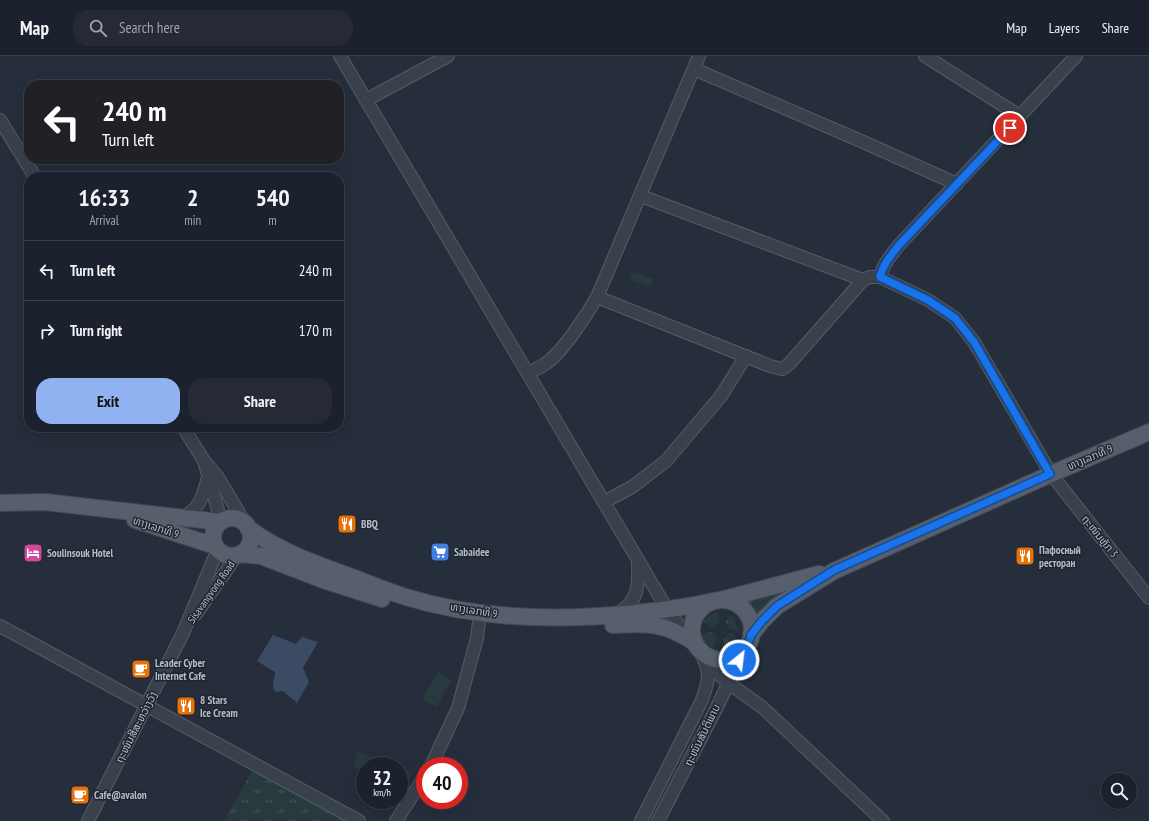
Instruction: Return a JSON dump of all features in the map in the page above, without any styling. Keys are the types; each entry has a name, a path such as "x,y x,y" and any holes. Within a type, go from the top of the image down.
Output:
{"main road":[{"name":"ທາງເລກທີ 9","path":"247,526 264,539 288,553 406,597 479,612 570,622 656,625 670,629 694,643 711,657 727,659 737,655 761,622 777,606 834,570 1050,474 1149,432"},
{"name":"ທາງເລກທີ 9","path":"0,503 45,502 178,519 221,522"},
{"name":"ທາງເລກທີ 9","path":"97,508 216,548"},
{"path":"233,518 239,520 247,526 250,534 249,546 245,551 238,555 226,555 216,548 213,536 214,531 221,522 233,518"},
{"name":"ທາງເລກທີ 9","path":"238,555 261,556 326,581 404,606 443,616 479,622 524,626 570,622 695,605 834,570"},
{"name":"ທາງເລກທີ 9","path":"694,643 692,633 694,618 704,605 717,600 735,603 744,610 749,619 751,629 748,641"}],"street":[{"name":"ຖະໜົນສັນຕິພາບ","path":"340,56 668,609 707,663 708,685 702,700 641,821"},
{"path":"366,100 448,56"},
{"path":"528,373 546,364 559,351 597,297 699,56"},
{"path":"924,56 1020,116"},
{"path":"597,297 782,369 789,364 863,280 870,277 880,277 881,271 900,244 1076,56"},
{"path":"694,70 861,140 957,184"},
{"path":"0,120 24,159"},
{"path":"641,196 863,280"},
{"name":"ຖະໜົນຫຼັກ 3","path":"880,277 928,300 955,318 974,342 1050,474 1149,598"},
{"path":"604,502 632,487 666,460 721,396 746,356"},
{"path":"186,432 204,460 217,476 247,526"},
{"path":"204,460 221,522"},
{"path":"178,519 191,512 198,504 204,492 208,477"},
{"name":"Sisavangvong Road","path":"183,633 216,548"},
{"name":"Sisavangvong Road","path":"183,633 238,555"},
{"path":"613,615 624,610 634,598 639,577 638,558"},
{"path":"435,757 458,708 477,638 479,622"},
{"path":"0,626 359,821"},
{"name":"ຖະໜົນສີສະຫວ່າງວົງ","path":"88,821 183,633"},
{"name":"ຖະໜົນສັນຕິພາບ","path":"658,821 717,707 727,682 748,641"},
{"path":"707,663 727,682 762,707 882,821"},
{"path":"396,821 416,790"}],"green space":[{"path":"633,272 653,279 650,287 630,280"},
{"path":"792,586 754,620 749,609 742,603"},
{"path":"693,612 690,619 687,629 677,615"},
{"path":"718,612 719,622 713,627 703,622 709,616"},
{"path":"730,615 734,619 738,630 730,630 725,623"},
{"path":"712,632 717,639 713,648 703,640 701,634"},
{"path":"729,633 737,636 730,646 725,649 723,639 726,638"},
{"path":"438,672 452,681 436,707 422,699"},
{"path":"358,752 372,757 356,757"},
{"path":"356,758 356,768 353,767"},
{"path":"254,768 349,821 224,821"},
{"path":"408,770 412,771 408,783"}],"water":[{"path":"273,635 296,644 302,637 318,642 303,668 309,682 297,703 283,691 275,692 273,686 275,672 257,661"}],"place":[{"name":"BBQ","path":"347,524"},
{"name":"Sabaidee","path":"440,552"},
{"name":"Soulinsouk Hotel","path":"33,553"},
{"name":"Пафосный ресторан","path":"1025,556"},
{"name":"Leader Cyber Internet Cafe","path":"141,669"},
{"name":"8 Stars Ice Cream","path":"186,706"},
{"name":"Cafe@avalon","path":"80,795"}],"route":[{"path":"739,660 751,635 761,622 777,606 834,570 1050,474 974,342 955,318 928,300 880,277 881,271 900,244 1010,128"}]}
